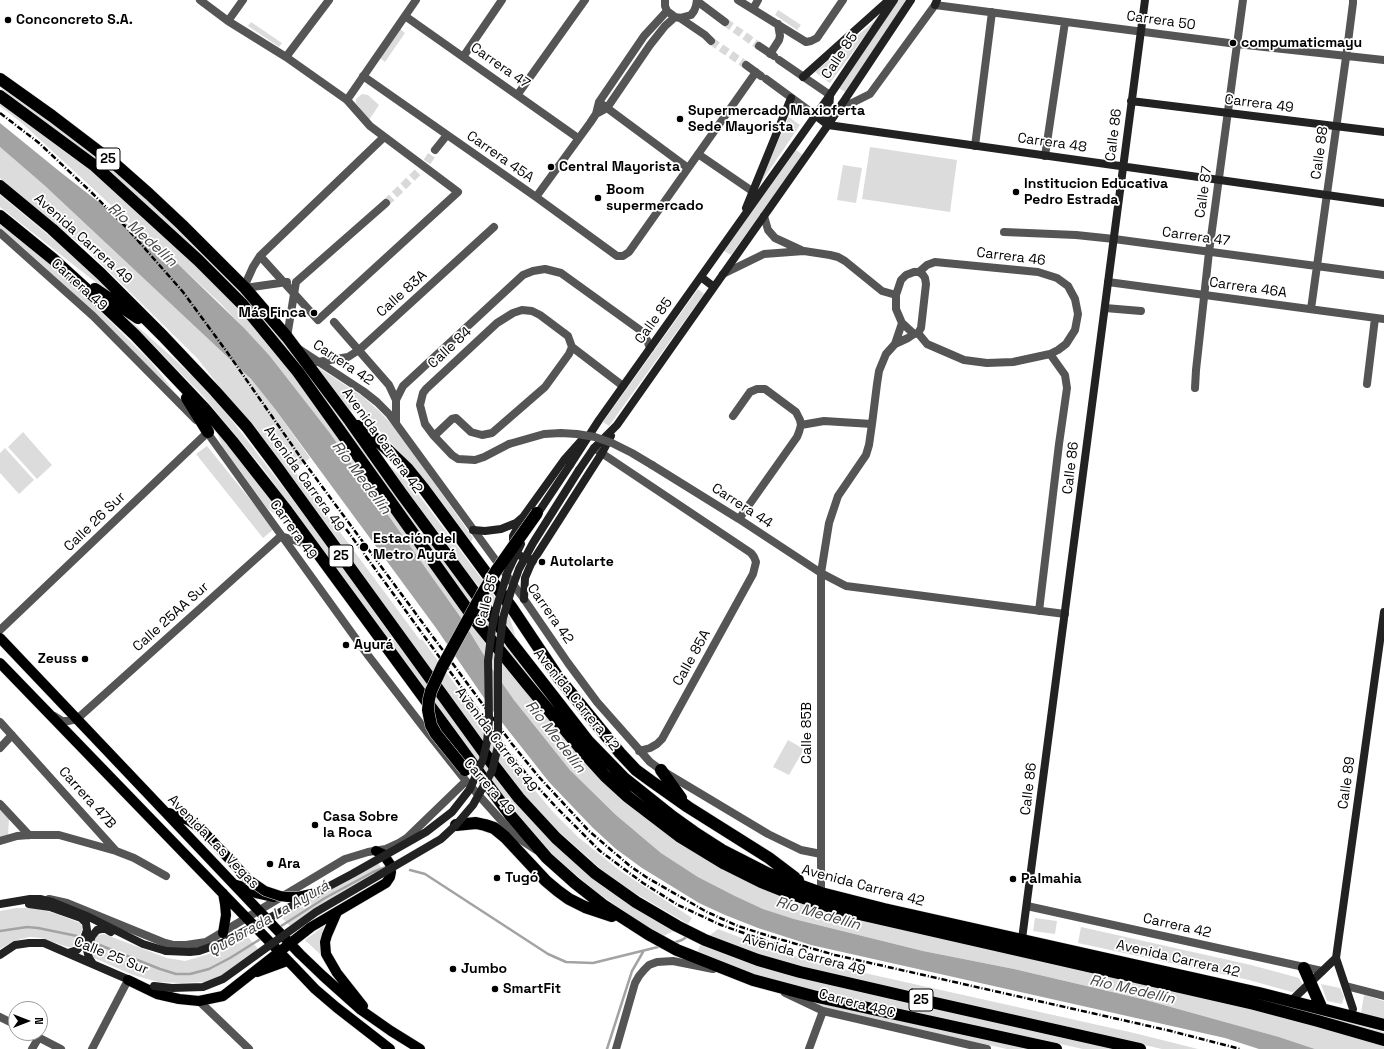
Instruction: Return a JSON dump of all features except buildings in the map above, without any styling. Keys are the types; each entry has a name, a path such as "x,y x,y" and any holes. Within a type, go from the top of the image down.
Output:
{"highway":[{"name":"Avenida Carrera 42","path":"0,79 115,164 182,225 245,288 290,341 350,421 405,499 588,742 608,763 644,795 694,832 722,850 749,864 770,874 815,891 878,907 1291,1000 1322,1009 1352,1012 1384,1025"},
{"name":"Avenida Carrera 42","path":"0,96 96,166 198,260 243,306 298,372 475,620 536,696 605,776 628,797 679,836 725,864 761,882 837,909 870,918 1254,1004 1318,1020 1384,1040"},
{"name":"Avenida Carrera 49","path":"0,186 52,229 101,274 215,390 251,433 488,758 524,803 556,838 595,873 636,902 677,926 705,940 758,960 800,972 1140,1049"},
{"name":"25","path":"0,216 53,259 108,309 174,376 232,441 312,546 497,798 522,830 547,858 575,883 603,905 630,923 677,950 770,986 1056,1049"},
{"path":"53,259 163,336"},
{"path":"174,376 208,432"},
{"path":"350,421 376,439 407,468 512,608 558,677 620,754 646,777 688,807 769,858 815,891"},
{"path":"537,513 496,571 482,594 442,667 430,695 428,710 434,730 465,775 519,834 547,858"},
{"path":"661,770 688,807"},
{"path":"456,825 476,823 494,828 505,837 546,881 568,899 585,907 630,923"},
{"path":"1304,968 1322,1009"}],"main road":[{"path":"803,77 889,0"},
{"name":"Calle 85","path":"488,680 488,661 492,628 503,588 508,571 537,513 599,420 830,95 894,0"},
{"name":"Calle 85","path":"498,693 498,660 503,618 519,569 533,543 594,448 617,425 828,125 912,0"},
{"name":"Calle 86","path":"1022,939 1145,0"},
{"path":"828,125 830,95"},
{"path":"740,221 791,98"},
{"name":"Carrera 49","path":"1132,101 1227,114 1384,132"},
{"name":"Carrera 48","path":"815,115 828,125 1384,203"},
{"path":"701,277 714,287"},
{"path":"537,555 531,559 518,556 514,549 513,536 523,517 564,460 599,420"},
{"path":"524,599 525,578 528,571 602,453 617,425"},
{"path":"473,530 501,529 516,523 523,517"},
{"name":"Calle 89","path":"1352,1012 1346,986 1336,958 1384,612"},
{"name":"Avenida Las Vegas","path":"0,638 280,933 323,976 347,999 374,1019 420,1049"},
{"name":"Avenida Las Vegas","path":"0,663 259,930 287,961 320,993 390,1049"},
{"name":"Calle 25 Sur","path":"0,905 22,900 40,899 62,905 143,944 166,951 190,952 215,947 426,832 444,819 460,803 470,790 483,759 487,742 489,720 488,680"},
{"name":"Calle 25 Sur","path":"0,955 15,945 44,943 128,980 154,986 172,988 203,987 223,979 316,912 429,846 456,825 480,794 494,765 499,734 498,693"},
{"path":"166,812 188,820 201,829 249,880 260,889 273,894 288,897 298,897 316,893"},
{"path":"128,980 157,994 169,997 199,1001 222,996 311,927 386,883 390,877 390,864 388,859 383,854 376,851"},
{"path":"235,884 256,893 280,898"},
{"path":"223,893 226,916 223,933"},
{"path":"0,905 40,905 50,907 83,920 87,926 89,935 85,945 93,964"},
{"path":"337,912 325,942 326,954 337,973 374,1019"},
{"path":"89,935 97,930 106,929 134,943 166,951"},
{"path":"68,953 85,945"},
{"path":"1291,1000 1336,958"},
{"path":"249,975 287,961"}],"street":[{"path":"200,0 228,21 286,57 347,100 370,126 458,192 318,320 260,256"},
{"path":"228,21 243,0"},
{"path":"286,57 328,0"},
{"path":"347,100 416,0"},
{"path":"463,56 502,0"},
{"path":"518,94 585,0"},
{"path":"658,0 666,5 678,18 705,35 711,41"},
{"path":"596,114 607,108 650,45 665,26 678,18 686,17 694,11 697,0 725,22"},
{"path":"738,0 806,42 817,38 843,0"},
{"path":"753,9 758,0"},
{"name":"Calle 87","path":"1195,388 1209,252 1243,0"},
{"name":"Calle 88","path":"1311,310 1316,266 1347,56 1353,0"},
{"path":"842,104 852,103 870,94 936,2"},
{"name":"Carrera 50","path":"936,2 992,12 1065,22 1237,44 1384,60"},
{"path":"536,197 596,114 599,102 666,5"},
{"path":"975,146 992,12"},
{"name":"Carrera 47","path":"405,16 518,94 578,138"},
{"path":"1045,156 1065,22"},
{"path":"775,57 780,36 778,24"},
{"path":"759,46 830,95"},
{"path":"746,65 815,115"},
{"name":"Carrera 45A","path":"363,76 536,197 617,256 623,256 629,252 688,168"},
{"path":"599,102 688,168 761,76"},
{"path":"435,150 447,135"},
{"path":"245,288 260,256 384,137"},
{"path":"698,154 752,191"},
{"path":"290,341 296,282 386,203"},
{"path":"764,216 768,230 775,238 804,251"},
{"name":"Calle 83A","path":"318,362 348,357 359,350 494,227"},
{"name":"Carrera 47","path":"1004,232 1076,235 1114,239 1384,275"},
{"name":"Carrera 49","path":"0,233 93,316 208,432 281,536 375,664 465,775"},
{"path":"723,274 764,254 804,251 830,254 838,257 882,291 896,295 896,310 902,322 895,344"},
{"name":"Carrera 46","path":"896,295 901,280 906,275 919,272 927,265 935,262 1048,274 1062,281 1068,286 1078,306 1075,330 1066,344 1050,354 1013,362 987,363 964,360 927,344 916,333 910,332 902,322"},
{"path":"396,423 396,400 403,386 523,275 533,271 545,269 554,270 561,273 640,330 650,348"},
{"path":"801,425 824,421 872,424 876,384 886,354 895,344 908,338 921,328 926,284 925,278 919,272"},
{"path":"245,288 284,282 296,282"},
{"name":"Carrera 46A","path":"1108,282 1384,319"},
{"path":"1105,308 1141,311"},
{"name":"Calle 84","path":"434,436 425,424 420,409 421,399 426,389 501,320 522,310 532,311 540,315 568,336 572,347"},
{"path":"1367,384 1375,318"},
{"name":"Carrera 42","path":"334,322 389,385 396,400"},
{"name":"Carrera 42","path":"290,341 318,362 373,398 396,423 524,599 596,702 639,751 661,770 786,843 801,850 821,854"},
{"path":"434,436 454,418 456,418 471,432 482,435 492,433 545,386 569,354 572,347 623,386"},
{"path":"1039,611 1067,388 1065,375 1050,354"},
{"path":"733,416 750,392 757,389 765,389 796,412 801,425 797,437 739,519"},
{"name":"Calle 85B","path":"815,891 821,854 821,573 829,523 838,496 866,455 872,424"},
{"name":"Calle 26 Sur","path":"0,630 208,432"},
{"name":"Carrera 44","path":"434,436 452,455 458,459 466,460 475,460 484,457 509,444 544,434 561,433 595,437 612,443 632,453 739,519 821,573 846,586 1065,614"},
{"path":"594,448 602,453"},
{"name":"Calle 85A","path":"602,453 751,553 754,557 756,567 662,739 650,748 639,751"},
{"path":"281,536 312,546"},
{"name":"Calle 25AA Sur","path":"77,718 281,536"},
{"path":"48,713 62,721 68,722 77,718"},
{"name":"Carrera 47B","path":"0,722 116,851 134,858 166,876"},
{"path":"0,748 12,735"},
{"name":"Calle 25 Sur","path":"40,899 67,903 158,940 173,944 198,944 206,942 345,859 359,854 392,847 407,838 465,775"},
{"path":"0,804 30,835"},
{"path":"0,841 17,836 59,835 116,851"},
{"name":"Carrera 42","path":"1027,906 1322,971"},
{"path":"616,1049 637,980 649,965 657,962 673,961 731,972"},
{"path":"92,1049 128,980"},
{"name":"Carrera 48C","path":"770,986 823,1011 986,1049"},
{"path":"1346,986 1384,996"},
{"path":"199,1001 249,1049"},
{"path":"809,1049 823,1011"},
{"path":"46,1041 61,1049"}],"shaded area":[{"path":"898,0 907,0 845,92 839,88"},
{"path":"778,10 801,25 797,30 775,15"},
{"path":"878,18 830,83 815,72"},
{"path":"251,22 282,43 279,47 248,26"},
{"path":"400,29 405,33 385,62 380,58"},
{"path":"0,88 16,96 50,121 121,177 156,208 232,282 285,344 542,692 572,729 619,779 671,821 709,846 747,867 781,883 807,892 911,919 967,930 1288,1005 1384,1032 1384,1036 1287,1008 849,908 806,896 746,871 708,850 671,826 609,775 573,736 531,681 466,601 427,543 259,317 190,245 120,181"},
{"path":"362,94 368,95 379,105 369,120 356,103 356,99"},
{"path":"0,104 92,170 219,287 278,353 393,510 627,803 668,835 700,855 1191,993 1384,1045 1384,1049 1315,1049 1279,1037 1142,999 1014,969 923,951 794,919 763,909 735,896 698,877 661,853 616,815 570,770 514,700 269,355 220,303 178,264 143,237 114,208 23,124 0,106"},
{"path":"789,117 800,125 756,190"},
{"path":"0,147 44,185 251,379 275,409 310,458 294,470 420,640 422,639 513,764 553,812 578,837 619,870 692,918 688,924 633,892 603,871 558,831 524,795 471,725 330,529 197,358 87,250 0,178"},
{"path":"870,147 957,160 950,212 862,199"},
{"path":"796,150 803,155 731,255 724,251"},
{"path":"843,165 862,168 856,203 837,200"},
{"path":"0,195 58,243 131,310 0,207"},
{"path":"0,222 67,279 151,362 174,391 70,290 0,229"},
{"path":"698,289 704,294 609,426 603,422"},
{"path":"122,313 208,391 234,423 312,525 395,641 507,792 633,907 673,931 664,936 640,922 595,891 556,858 529,830 261,466 203,396"},
{"path":"313,364 362,396 398,431 473,538 471,542 409,462 375,426 348,408"},
{"path":"216,429 296,531 267,508 222,446"},
{"path":"23,432 52,465 37,479 8,447"},
{"path":"207,446 274,529 263,538 196,454"},
{"path":"5,448 34,480 19,494 0,473 0,453"},
{"path":"389,465 412,486 481,578 510,618 516,638 492,603 436,533"},
{"path":"788,740 804,749 789,775 773,767"},
{"path":"0,810 9,819 8,836 0,839"},
{"path":"377,861 383,871 290,926 281,917"},
{"path":"16,908 36,908 57,914 80,923 83,928 75,945 71,947 41,938 29,937 14,941 0,949 0,911"},
{"path":"1035,918 1057,921 1055,934 1033,931"},
{"path":"324,926 321,937 321,955 305,940"},
{"path":"1081,927 1251,965 1299,978 1302,983 1302,987 1298,991 1292,992 1249,980 1078,943"},
{"path":"718,929 776,951 842,968 1134,1033 1198,1049 1162,1049 790,965 709,936"},
{"path":"104,934 167,958 185,961 222,950 247,936 258,949 221,976 204,982 158,982 133,975 92,957 90,948 96,937"},
{"path":"700,945 749,963 792,976 1122,1049 1083,1049 783,983 747,972 697,953"},
{"path":"1321,984 1340,988 1344,997 1342,1004 1327,1001"},
{"path":"1364,995 1384,1001 1384,1019 1361,1013"},
{"path":"808,1000 1031,1049 1007,1049 825,1009"}],"water":[{"name":"Río Medellín","path":"0,123 178,264 244,328 269,355 329,432 461,618 493,670 514,700 570,770 616,815 661,853 698,877 735,896 763,909 794,919 923,951 1014,969 1142,999 1279,1037 1315,1049 1259,1049 1225,1038 811,945 758,928 725,915 699,903 642,868 616,849 593,828 549,782 493,711 436,628 275,409 251,379 44,185 0,147"}],"waterway":[{"name":"Quebrada La Ayurá","path":"278,928 325,898 373,872 386,867"},
{"name":"Quebrada La Ayurá","path":"410,870 425,874 548,954 566,962 593,963 662,946"},
{"name":"Quebrada La Ayurá","path":"0,931 27,927 82,938"},
{"name":"Quebrada La Ayurá","path":"673,943 688,936"},
{"name":"Quebrada La Ayurá","path":"92,942 160,969 176,974 190,974 209,969 262,938"},
{"path":"607,1049 632,971 643,952"}],"tunnel":[{"path":"725,22 759,46"},
{"path":"711,41 746,65"},
{"path":"427,162 435,150"},
{"path":"386,203 420,170"}],"railway":[{"path":"0,113 39,143 90,191 126,227 183,292 301,458 512,744 539,777 589,831 630,866 646,877 707,912 738,926 772,937 835,955 1171,1031 1240,1049"},
{"path":"346,529 508,751 532,781 600,851 643,883 678,905 721,925 778,945"}],"place":[{"name":"Conconcreto S.A.","path":"8,20"},
{"name":"compumaticmayu","path":"1233,43"},
{"name":"Supermercado Maxioferta Sede Mayorista","path":"680,119"},
{"name":"Central Mayorista","path":"551,167"},
{"name":"Institucion Educativa Pedro Estrada","path":"1016,192"},
{"name":"Boom supermercado","path":"598,198"},
{"name":"Más Finca","path":"314,313"},
{"name":"Estación del Metro Ayurá","path":"364,547"},
{"name":"Autolarte","path":"542,562"},
{"name":"Ayurá","path":"346,645"},
{"name":"Zeuss","path":"85,659"},
{"name":"Casa Sobre la Roca","path":"315,825"},
{"name":"Ara","path":"270,864"},
{"name":"Tugó","path":"497,878"},
{"name":"Palmahia","path":"1013,879"},
{"name":"Jumbo","path":"453,969"},
{"name":"SmartFit","path":"495,989"}]}
